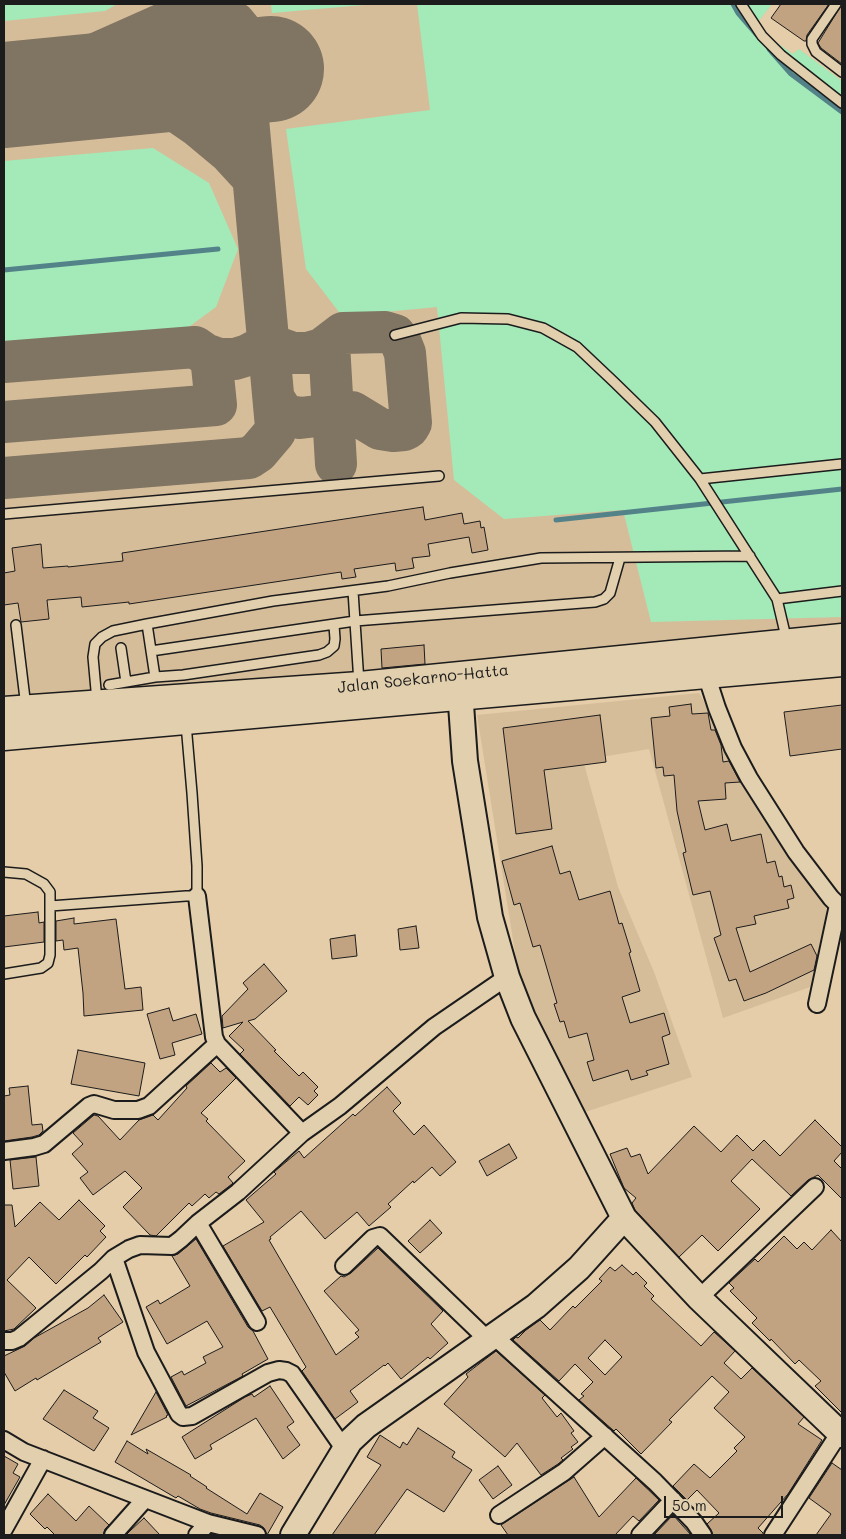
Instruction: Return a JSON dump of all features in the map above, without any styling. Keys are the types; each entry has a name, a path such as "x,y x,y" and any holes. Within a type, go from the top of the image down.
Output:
{"highway":[{"name":"Jalan Soekarno-Hatta","path":"101,710 185,721 361,696 460,686 842,638"},
{"name":"Jalan Soekarno-Hatta","path":"460,686 706,674 842,662"},
{"name":"Jalan Soekarno-Hatta","path":"20,723 101,710 361,696"}],"street":[{"path":"706,674 733,748 750,778 796,852 831,898 840,905 817,1004"},
{"path":"460,686 465,761 490,917 507,977 523,1018 624,1218 699,1298 841,1434 773,1535"},
{"path":"198,896 212,1031 217,1044 302,1133"},
{"path":"4,1341 12,1341 19,1338 101,1271 114,1258 129,1249 140,1245 172,1246 181,1240 198,1223 238,1192 302,1133 340,1106 434,1027 507,977"},
{"path":"4,1151 44,1144 94,1104 114,1110 138,1110 149,1106 217,1044"},
{"path":"699,1298 815,1187"},
{"path":"293,1535 350,1441 366,1426 536,1306 579,1268 624,1218"},
{"path":"198,1223 256,1322"},
{"path":"344,1266 372,1238 380,1236 491,1338 605,1436 673,1500 694,1522 702,1535"},
{"path":"114,1258 146,1352 179,1414 183,1417 192,1416 268,1373 279,1370 286,1371 292,1374 345,1450"},
{"path":"499,1515 564,1472 605,1436"},
{"path":"4,1440 24,1452 145,1499 202,1529 257,1535"},
{"path":"4,1529 44,1459"},
{"path":"113,1535 145,1499"},
{"path":"640,1535 673,1500"}],"lane":[{"path":"741,4 762,36 781,55 842,103"},
{"path":"836,4 812,39 812,44 816,52 842,72"},
{"path":"395,335 460,318 508,319 543,328 577,347 654,422 700,479 778,599 785,633"},
{"path":"700,479 842,464"},
{"path":"4,514 439,476"},
{"path":"101,710 93,657 95,644 102,637 113,631 273,601 388,586 450,573 541,558 750,556"},
{"path":"151,651 355,621 595,602 604,599 610,592 620,558"},
{"path":"353,591 361,696"},
{"path":"778,599 842,591"},
{"path":"147,624 155,677"},
{"path":"101,710 126,682 319,655 328,652 334,646 334,624"},
{"path":"16,625 20,723"},
{"path":"121,648 126,682"},
{"path":"50,906 198,896 192,793 185,721"},
{"path":"4,872 26,874 44,884 50,892 50,956 48,963 41,968 4,974"}],"shaded area":[{"path":"4,4 772,4 758,22 773,40 793,54 799,49 842,81 842,626 403,675 4,700"},
{"path":"699,693 826,907 827,981 723,1018 649,749 583,760 618,887 654,972 692,1077 576,1115 518,971 477,715"}],"green space":[{"path":"4,4 117,4 105,11 4,21"},
{"path":"271,4 375,4 272,13"},
{"path":"417,4 772,4 758,22 773,40 793,54 799,49 842,81 842,617 651,622 623,510 504,519 454,480 437,307 342,316 306,269 286,129 430,110"},
{"path":"153,148 209,183 238,249 216,307 186,329 4,345 4,161"}],"building":[{"path":"781,4 829,4 807,35 806,41 804,41 771,18"},
{"path":"842,4 842,64 821,48 818,43"},
{"path":"423,507 425,520 462,513 464,524 480,521 481,528 484,527 488,550 472,553 469,537 428,544 430,556 412,558 414,568 396,571 395,563 354,569 356,577 342,579 341,572 129,604 129,602 82,607 81,597 47,600 49,619 21,622 18,603 4,605 4,573 15,571 12,548 41,544 43,568 68,567 123,561 122,553"},
{"path":"424,645 425,664 382,668 381,649"},
{"path":"691,704 692,714 708,713 711,730 715,730 721,745 723,762 729,761 740,782 725,783 726,799 698,801 705,830 727,824 731,841 761,834 767,863 775,861 779,877 782,876 784,887 791,885 794,898 787,900 789,908 754,916 756,924 736,928 750,972 811,944 817,956 814,970 766,993 744,1001 736,979 729,981 714,938 721,935 710,891 693,895 683,853 686,852 677,811 674,775 664,776 663,767 656,768 651,718 670,716 669,707"},
{"path":"842,705 842,749 790,756 784,712"},
{"path":"600,715 606,762 544,770 552,829 516,834 503,728"},
{"path":"552,846 560,874 570,871 579,900 610,891 619,924 622,923 631,952 629,953 640,991 622,997 630,1023 664,1013 670,1034 662,1037 669,1064 646,1071 648,1075 631,1080 628,1070 593,1081 587,1062 594,1060 587,1033 569,1038 564,1021 560,1022 554,1004 557,1003 540,945 533,947 520,903 514,905 502,861"},
{"path":"38,912 39,923 44,922 44,942 4,947 4,916"},
{"path":"74,918 74,924 116,919 125,989 141,987 143,1010 84,1016 78,948 64,950 63,940 56,941 56,921"},
{"path":"416,926 419,948 400,950 398,929"},
{"path":"355,935 357,956 332,959 330,939"},
{"path":"264,964 287,991 255,1019 248,1021 299,1076 303,1072 318,1087 314,1091 318,1095 308,1105 299,1097 290,1106 240,1054 244,1050 229,1036 243,1022 223,1028 222,1016 248,989 243,983"},
{"path":"169,1008 173,1021 196,1014 202,1034 172,1043 175,1055 160,1059 147,1014"},
{"path":"78,1050 145,1063 139,1096 71,1084"},
{"path":"211,1063 220,1072 226,1068 236,1078 201,1113 208,1119 206,1121 245,1161 228,1177 232,1184 219,1194 216,1192 209,1198 205,1194 192,1206 189,1203 156,1236 150,1235 123,1207 142,1188 125,1171 93,1195 80,1178 88,1172 72,1154 83,1144 73,1133 94,1115 98,1116 120,1140 139,1120 153,1115 158,1120 187,1088 186,1086"},
{"path":"28,1086 32,1125 42,1124 43,1131 39,1135 32,1137 4,1141 4,1096 10,1095 9,1088"},
{"path":"387,1087 401,1103 393,1111 414,1135 424,1125 456,1162 440,1176 432,1167 414,1183 413,1181 388,1204 391,1207 369,1226 357,1212 325,1239 301,1211 270,1237 271,1239 269,1240 336,1355 359,1337 355,1333 359,1330 324,1291 341,1276 344,1277 351,1273 378,1248 443,1311 431,1324 448,1343 430,1359 428,1357 401,1379 388,1363 384,1365 350,1391 358,1402 335,1419 302,1371 306,1367 270,1307 262,1311 223,1246 264,1222 246,1200 276,1174 274,1172 299,1151 304,1158 353,1114 355,1116"},
{"path":"815,1120 842,1147 842,1152 834,1161 842,1169 842,1199 818,1175 808,1180 791,1196 752,1159 731,1181 760,1209 718,1251 702,1235 679,1257 635,1210 632,1203 636,1198 624,1188 610,1154 627,1148 631,1157 640,1154 648,1174 694,1126 721,1152 737,1135 753,1151 764,1140 780,1156"},
{"path":"509,1144 517,1158 487,1176 479,1161"},
{"path":"36,1157 39,1186 13,1189 10,1160"},
{"path":"79,1200 105,1226 100,1231 106,1237 87,1257 85,1255 56,1284 29,1257 7,1280 36,1308 14,1329 4,1331 4,1205 12,1205 15,1227 40,1202 59,1220"},
{"path":"430,1220 442,1233 420,1253 408,1241"},
{"path":"831,1230 842,1242 842,1413 815,1386 821,1381 799,1360 795,1364 771,1339 770,1341 752,1323 757,1318 730,1291 734,1288 729,1283 755,1259 758,1262 784,1236 797,1249 804,1242 812,1250"},
{"path":"196,1239 248,1327 253,1331 268,1359 242,1374 243,1376 186,1406 171,1377 182,1371 184,1375 206,1363 203,1357 223,1347 207,1321 167,1344 146,1307 158,1300 160,1304 190,1286 172,1256 178,1254"},
{"path":"622,1265 633,1275 636,1272 647,1283 644,1286 654,1296 651,1299 701,1346 714,1332 735,1351 724,1363 741,1379 752,1368 804,1417 798,1424 822,1440 788,1494 758,1528 763,1535 713,1535 707,1524 719,1513 697,1490 687,1500 673,1486 694,1464 710,1478 737,1451 734,1448 745,1437 714,1408 729,1392 712,1376 669,1420 672,1422 641,1454 616,1429 614,1431 579,1400 584,1396 581,1394 593,1382 575,1364 559,1381 513,1340 540,1320 550,1330 573,1306 575,1308 602,1281 599,1279 610,1267 615,1271","holes":["605,1340 622,1357 605,1375 588,1358"]},
{"path":"104,1295 123,1322 98,1338 101,1342 15,1391 4,1372 4,1356 25,1346 34,1338 88,1308"},
{"path":"496,1351 545,1395 542,1398 557,1417 561,1413 574,1431 571,1433 578,1442 571,1447 573,1449 561,1458 563,1460 541,1475 517,1443 505,1457 444,1404 468,1377 466,1374"},
{"path":"270,1386 294,1422 287,1427 300,1445 283,1459 256,1418 210,1445 212,1449 195,1459 182,1437 245,1397 252,1394 254,1397"},
{"path":"64,1390 98,1411 93,1418 109,1428 94,1451 43,1419"},
{"path":"156,1392 168,1415 167,1417 131,1435"},
{"path":"418,1428 455,1452 452,1457 472,1470 444,1512 407,1489 374,1535 332,1535 381,1465 367,1457 380,1435 400,1448 403,1442 407,1445"},
{"path":"127,1441 148,1454 146,1449 191,1475 206,1488 247,1514 260,1493 283,1507 267,1535 264,1528 260,1525 200,1509 178,1496 176,1498 115,1462"},
{"path":"4,1456 18,1464 13,1473 20,1477 4,1505"},
{"path":"832,1463 842,1470 842,1535 816,1535 831,1514 809,1498"},
{"path":"498,1466 512,1485 493,1499 479,1480"},
{"path":"574,1477 599,1517 636,1478 659,1500 639,1521 633,1516 615,1535 508,1535 501,1525"},
{"path":"48,1494 76,1521 89,1506 109,1525 103,1535 55,1535 47,1527 45,1529 30,1514"},
{"path":"673,1515 691,1535 654,1535"},
{"path":"144,1518 160,1535 126,1535 131,1530"}],"waterway":[{"path":"733,4 738,13 757,35"},
{"path":"769,49 791,74 842,112"},
{"path":"4,270 218,249"},
{"path":"556,520 842,489"}],"taxiway":[{"path":"4,90 19,88 192,11 206,10 221,14 235,23 244,34 249,47 250,71 246,80 238,93 228,102 214,109 196,111 185,108 149,80 133,79 94,86"},
{"path":"4,478 249,458 258,452 275,432 248,119 250,71"},
{"path":"167,105 199,127 229,152 252,177"},
{"path":"4,362 195,347 205,354 219,359 235,359 261,348 267,340 279,348 293,353 308,353 322,349 343,333 385,332 395,335 405,353 411,423 404,430 393,431 380,429 352,412 300,418 289,416 281,410 274,399"},
{"path":"329,344 336,464"},
{"path":"4,422 216,405 211,356"}],"runway":[{"path":"4,95 271,69"}]}
